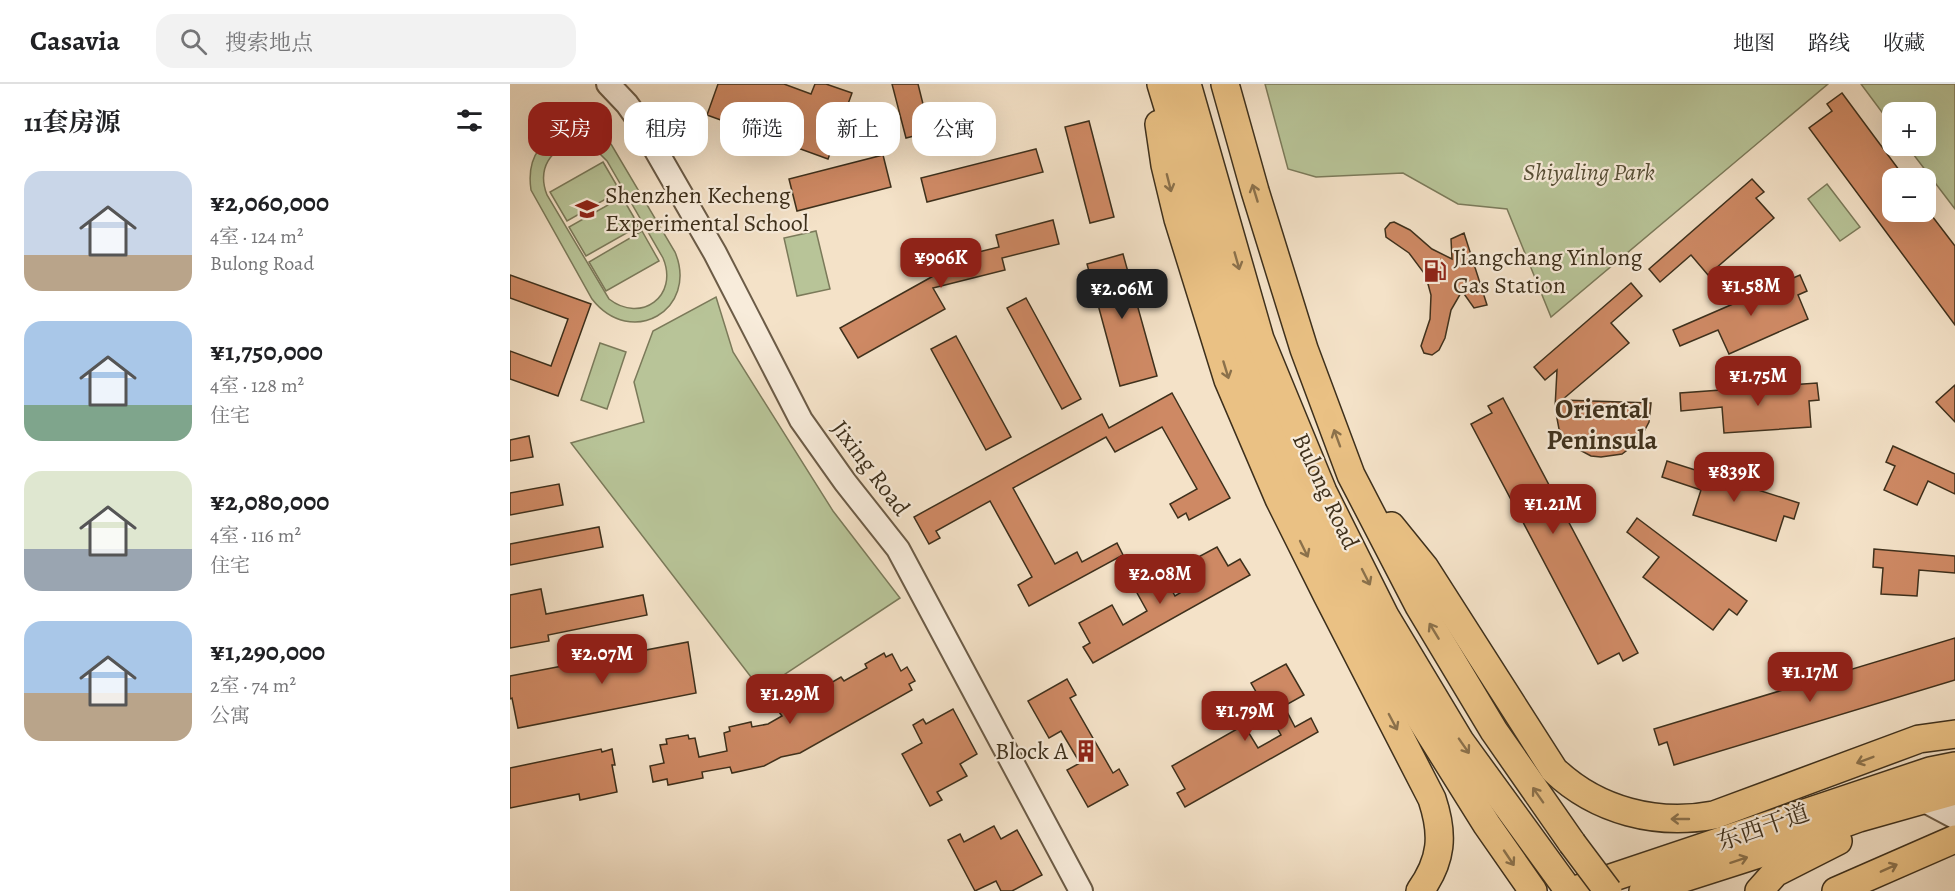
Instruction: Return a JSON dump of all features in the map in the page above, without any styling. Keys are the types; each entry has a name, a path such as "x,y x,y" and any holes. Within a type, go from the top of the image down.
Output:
{"main road":[{"path":"1158,84 1197,202 1215,277 1284,456 1340,579 1380,654 1487,825 1533,891"},
{"path":"1158,84 1158,114 1178,219 1228,380 1279,498 1428,789 1435,808 1440,833 1440,850 1434,867 1420,891"},
{"name":"Bulong Road","path":"1187,84 1260,339 1323,492 1385,616 1460,741 1571,891"},
{"name":"Bulong Road","path":"1225,84 1255,191 1304,349 1351,476 1419,606 1494,731 1608,891"},
{"path":"1215,186 1215,277 1260,339"},
{"path":"1351,476 1425,568 1554,770 1591,798 1622,810 1668,819 1696,818 1734,809 1919,739 1955,734"},
{"name":"东西干道","path":"1571,891 1897,781 1955,766"},
{"name":"东西干道","path":"1643,891 1762,853 1859,818 1955,791"},
{"path":"1759,891 1775,873 1923,801"},
{"path":"1836,891 1955,839"}],"street":[{"name":"Jixing Road","path":"608,84 639,121 715,253 801,420 845,482 898,549 1081,891"},
{"path":"1923,801 1955,817"}],"green space":[{"name":"Shiyaling Park","path":"1265,84 1828,84 1551,317 1507,209 1458,204 1403,173 1316,177 1288,169"},
{"path":"1861,84 1955,84 1955,209 1936,184 1936,168 1924,168 1915,156 1936,156 1936,102 1882,102 1882,112"},
{"path":"612,146 675,252 680,273 678,291 670,306 657,316 642,321 625,321 608,314 592,299 531,190 531,167 534,157 552,156 545,168 544,185 547,195 609,299 621,306 644,307 654,302 661,294 666,284 667,272 663,258 602,156 612,156"},
{"path":"603,162 620,191 567,221 550,192"},
{"path":"1827,184 1860,227 1840,241 1808,199"},
{"path":"622,197 639,226 586,256 569,227"},
{"path":"642,231 659,261 606,291 589,262"},
{"path":"816,231 830,289 797,296 784,238"},
{"path":"716,297 733,352 833,511 900,598 761,690 571,443 644,422 634,382 653,331"},
{"path":"600,343 626,352 607,409 581,400"}],"building":[{"path":"718,84 784,84 811,94 815,84 826,84 852,93 849,102 816,102 816,155 804,150 804,102 720,102 720,120 708,115"},
{"path":"892,84 918,84 922,102 912,102 912,136 906,138 900,115 900,102 897,102"},
{"path":"1842,93 1882,147 1882,156 1889,156 1898,168 1882,168 1882,222 1936,221 1955,246 1955,325 1809,128 1832,111 1827,104"},
{"path":"1089,121 1114,217 1090,223 1065,127"},
{"path":"1036,149 1043,172 927,202 921,178"},
{"path":"883,156 891,187 797,211 789,179"},
{"path":"1752,179 1764,192 1756,198 1774,218 1708,275 1691,255 1660,282 1649,269"},
{"path":"1053,220 1059,244 1002,258 1005,270 933,288 945,309 858,358 840,328 944,270 942,261 999,247 996,235"},
{"path":"1394,222 1410,230 1432,249 1452,259 1451,239 1464,233 1487,305 1474,308 1462,291 1451,310 1445,338 1439,350 1432,355 1424,353 1421,346 1430,319 1431,295 1428,284 1424,273 1409,253 1386,237 1385,229"},
{"path":"1123,254 1157,376 1120,386 1087,264"},
{"path":"510,275 591,304 558,396 510,379 510,351 551,366 568,319 510,298"},
{"path":"1800,275 1807,291 1798,295 1808,319 1729,354 1718,330 1680,346 1673,330"},
{"path":"1631,283 1642,296 1611,323 1629,343 1562,400 1651,403 1649,422 1639,441 1622,454 1591,456 1572,446 1559,429 1555,408 1557,370 1545,380 1534,367"},
{"path":"1026,298 1081,399 1062,409 1007,308"},
{"path":"956,336 1011,437 986,450 931,349"},
{"path":"1817,383 1819,400 1809,401 1811,427 1724,433 1722,407 1681,411 1680,393"},
{"path":"1955,385 1955,422 1936,402"},
{"path":"1172,393 1230,498 1189,520 1186,513 1178,518 1170,504 1197,489 1162,427 1115,452 1106,437 1013,488 1055,564 1077,552 1082,562 1117,543 1123,555 1029,606 1018,585 1032,577 990,501 936,531 940,538 929,544 914,517 1102,414 1109,428"},
{"path":"1503,398 1638,653 1623,661 1619,653 1598,664 1471,424 1492,413 1488,406"},
{"path":"529,436 533,457 510,461 510,440"},
{"path":"1893,446 1955,474 1955,494 1928,481 1917,505 1884,490 1895,466 1886,462"},
{"path":"1667,461 1799,503 1794,519 1784,516 1776,541 1693,515 1701,490 1662,477"},
{"path":"559,484 563,505 510,515 510,493"},
{"path":"1637,518 1747,601 1737,615 1729,609 1713,630 1643,577 1659,557 1627,532"},
{"path":"599,527 603,547 510,565 510,544"},
{"path":"1217,547 1228,566 1240,559 1250,575 1093,663 1083,647 1090,643 1079,623 1112,605 1123,625 1147,611 1136,591 1164,576 1175,596 1200,581 1189,562"},
{"path":"1874,549 1955,556 1955,573 1919,570 1917,596 1881,594 1883,568 1873,567"},
{"path":"541,589 546,614 643,595 647,615 548,635 549,641 510,648 510,595"},
{"path":"1955,638 1955,680 1674,765 1667,742 1659,745 1654,729"},
{"path":"688,642 696,693 518,728 512,698 510,699 510,676"},
{"path":"884,653 886,657 892,654 901,671 907,667 915,681 909,684 912,690 800,753 781,757 764,766 732,773 730,767 702,772 703,778 668,785 667,779 653,782 650,766 664,763 660,745 667,744 666,739 688,735 689,739 695,738 699,757 727,751 724,733 730,731 729,727 751,722 752,727 768,724 782,716 779,712 798,701 801,705 812,699 824,692 822,688 841,677 844,681 867,668 865,664"},
{"path":"1286,664 1304,695 1284,706 1295,727 1311,718 1318,732 1185,807 1177,793 1185,789 1172,766 1244,725 1258,748 1281,735 1251,683"},
{"name":"Block A","path":"1067,679 1076,695 1070,698 1113,773 1119,769 1128,785 1088,807 1067,770 1080,763 1061,731 1049,738 1028,701"},
{"path":"953,709 977,754 960,764 967,776 937,792 942,800 930,806 902,754 922,743 913,725 923,719 926,724"},
{"path":"601,749 602,752 612,749 615,765 612,765 617,792 580,800 579,794 510,808 510,768"},
{"path":"994,826 1001,839 1017,830 1042,875 1012,891 1001,891 996,881 975,891 948,840 960,834 964,842"}],"place":[{"name":"Shenzhen Kecheng Experimental School","path":"587,209"},
{"name":"Jiangchang Yinlong Gas Station","path":"1435,271"},
{"name":"Block A","path":"1086,751"}],"district":[{"name":"Oriental Peninsula","path":"1602,424"}]}
